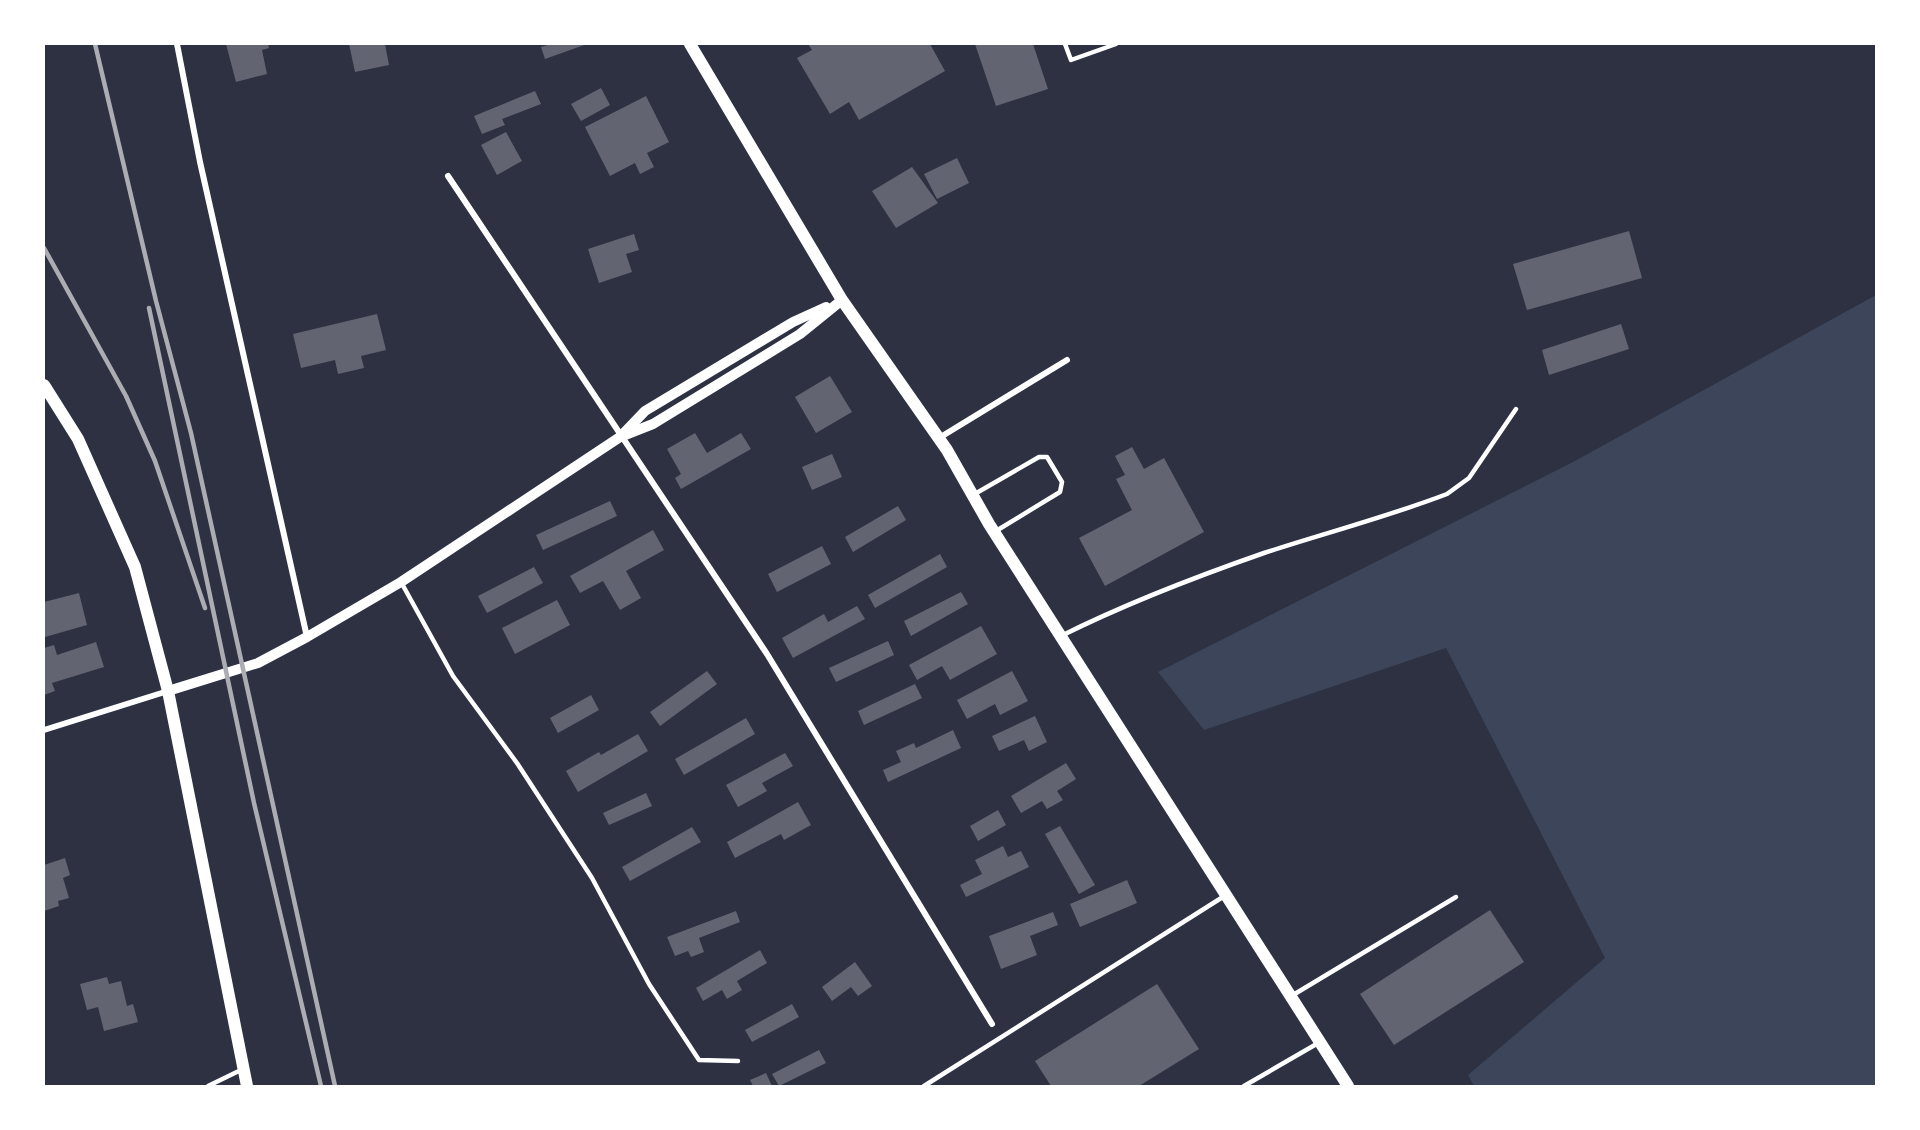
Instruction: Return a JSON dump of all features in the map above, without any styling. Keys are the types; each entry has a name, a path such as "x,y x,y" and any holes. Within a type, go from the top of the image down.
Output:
{"main road":[{"path":"690,44 842,300 939,438 995,532 1348,1086"},
{"path":"44,385 78,439 135,567 168,691 247,1086"}],"street":[{"path":"177,44 200,162 307,637"},
{"path":"448,176 766,654 992,1024"},
{"path":"44,729 258,663 307,637 402,582 620,437 645,411 793,322 842,300"},
{"path":"939,438 1066,360"}],"lane":[{"path":"1065,44 1071,60 1116,44"},
{"path":"1061,636 1117,608 1169,587 1447,494 1469,478 1516,409"},
{"path":"973,495 1039,457 1047,457 1062,482 1060,492 995,532"},
{"path":"402,582 453,676 517,763 592,878 649,984 699,1060 738,1061"},
{"path":"924,1086 1226,895"},
{"path":"1291,996 1456,897"},
{"path":"1244,1086 1320,1042"},
{"path":"208,1086 243,1069"}],"shaded area":[{"path":"1876,295 1876,1086 1474,1086 1468,1075 1605,958 1446,648 1204,730 1158,672 1573,462"}],"building":[{"path":"226,44 268,44 269,48 262,50 267,74 236,82"},
{"path":"349,44 385,44 389,65 355,72"},
{"path":"551,44 587,44 545,59 541,47"},
{"path":"808,44 930,44 945,71 859,120 849,102 830,114 797,58 812,50"},
{"path":"975,44 1033,44 1048,89 996,106"},
{"path":"601,88 610,105 581,121 571,104"},
{"path":"535,91 541,104 502,119 505,125 482,134 474,116"},
{"path":"646,96 669,142 647,153 654,167 640,174 635,163 610,176 585,127"},
{"path":"506,132 522,161 497,175 481,145"},
{"path":"957,158 969,183 937,199 924,174"},
{"path":"912,167 938,203 896,228 872,191"},
{"path":"1629,231 1642,278 1527,310 1513,264"},
{"path":"634,234 639,250 626,254 632,272 599,283 588,249"},
{"path":"377,314 386,350 361,356 364,368 338,374 335,360 301,368 293,334"},
{"path":"1621,324 1629,349 1549,375 1542,350"},
{"path":"830,376 852,412 816,433 795,397"},
{"path":"695,433 707,453 741,433 751,449 681,489 675,478 681,474 667,449"},
{"path":"1132,447 1144,469 1164,458 1204,532 1105,586 1079,538 1132,510 1116,479 1125,475 1115,456"},
{"path":"832,454 842,477 812,490 802,467"},
{"path":"610,501 617,516 543,550 536,535"},
{"path":"898,506 906,520 853,552 845,537"},
{"path":"653,530 664,550 626,571 641,598 620,610 603,581 580,593 570,576"},
{"path":"822,546 831,564 777,592 768,574"},
{"path":"940,554 947,567 875,608 868,595"},
{"path":"534,567 543,583 487,613 478,596"},
{"path":"961,592 968,604 911,636 904,621"},
{"path":"79,593 87,625 45,637 44,602"},
{"path":"557,600 570,625 515,654 502,628"},
{"path":"857,606 865,619 793,658 782,638 824,614 828,622"},
{"path":"981,626 997,654 950,680 942,666 917,680 909,665"},
{"path":"888,641 894,655 836,682 829,668"},
{"path":"96,642 104,667 52,683 55,691 44,695 44,648 54,645 57,655"},
{"path":"707,671 717,684 660,726 650,712"},
{"path":"1012,671 1028,701 1000,715 995,704 967,719 957,700"},
{"path":"915,684 922,698 864,725 858,711"},
{"path":"591,695 599,710 558,733 550,718"},
{"path":"1035,716 1047,742 1029,751 1024,740 999,751 992,736"},
{"path":"746,718 755,734 684,775 675,759"},
{"path":"953,730 961,748 888,782 883,770 901,762 896,751 914,743 916,748"},
{"path":"638,734 648,751 578,792 566,771 599,752 601,755"},
{"path":"785,753 793,766 762,783 767,791 738,807 726,785"},
{"path":"1066,763 1076,779 1057,791 1063,800 1047,809 1042,801 1021,813 1011,796"},
{"path":"646,793 652,806 609,825 603,813"},
{"path":"798,802 811,825 784,840 781,834 735,858 727,842"},
{"path":"998,810 1006,825 978,841 970,826"},
{"path":"1060,826 1095,885 1079,894 1045,834"},
{"path":"692,827 701,842 630,881 622,867"},
{"path":"1003,846 1008,857 1021,851 1029,867 966,897 960,885 982,874 975,860"},
{"path":"65,858 70,875 63,878 69,898 58,901 59,906 44,911 44,865"},
{"path":"1127,880 1137,903 1080,927 1070,904"},
{"path":"1490,910 1524,962 1394,1045 1360,994"},
{"path":"736,911 740,922 699,938 704,952 691,957 688,951 675,956 667,937"},
{"path":"1053,912 1058,925 1030,936 1037,955 1001,969 989,936"},
{"path":"760,950 767,963 737,981 742,990 727,999 722,990 703,1001 696,988"},
{"path":"855,962 872,986 858,996 851,987 832,1001 822,987"},
{"path":"107,977 109,984 121,981 127,1006 133,1004 138,1022 104,1031 98,1007 87,1010 80,984"},
{"path":"1157,984 1199,1049 1139,1086 1051,1086 1035,1061"},
{"path":"792,1004 799,1017 752,1042 745,1030"},
{"path":"819,1050 826,1063 779,1086 772,1074"},
{"path":"766,1073 772,1086 753,1086 750,1080"}],"railway":[{"path":"95,44 156,301 191,433 335,1086"},
{"path":"44,248 126,396 155,461 205,608"},
{"path":"149,308 254,803 321,1086"}]}
